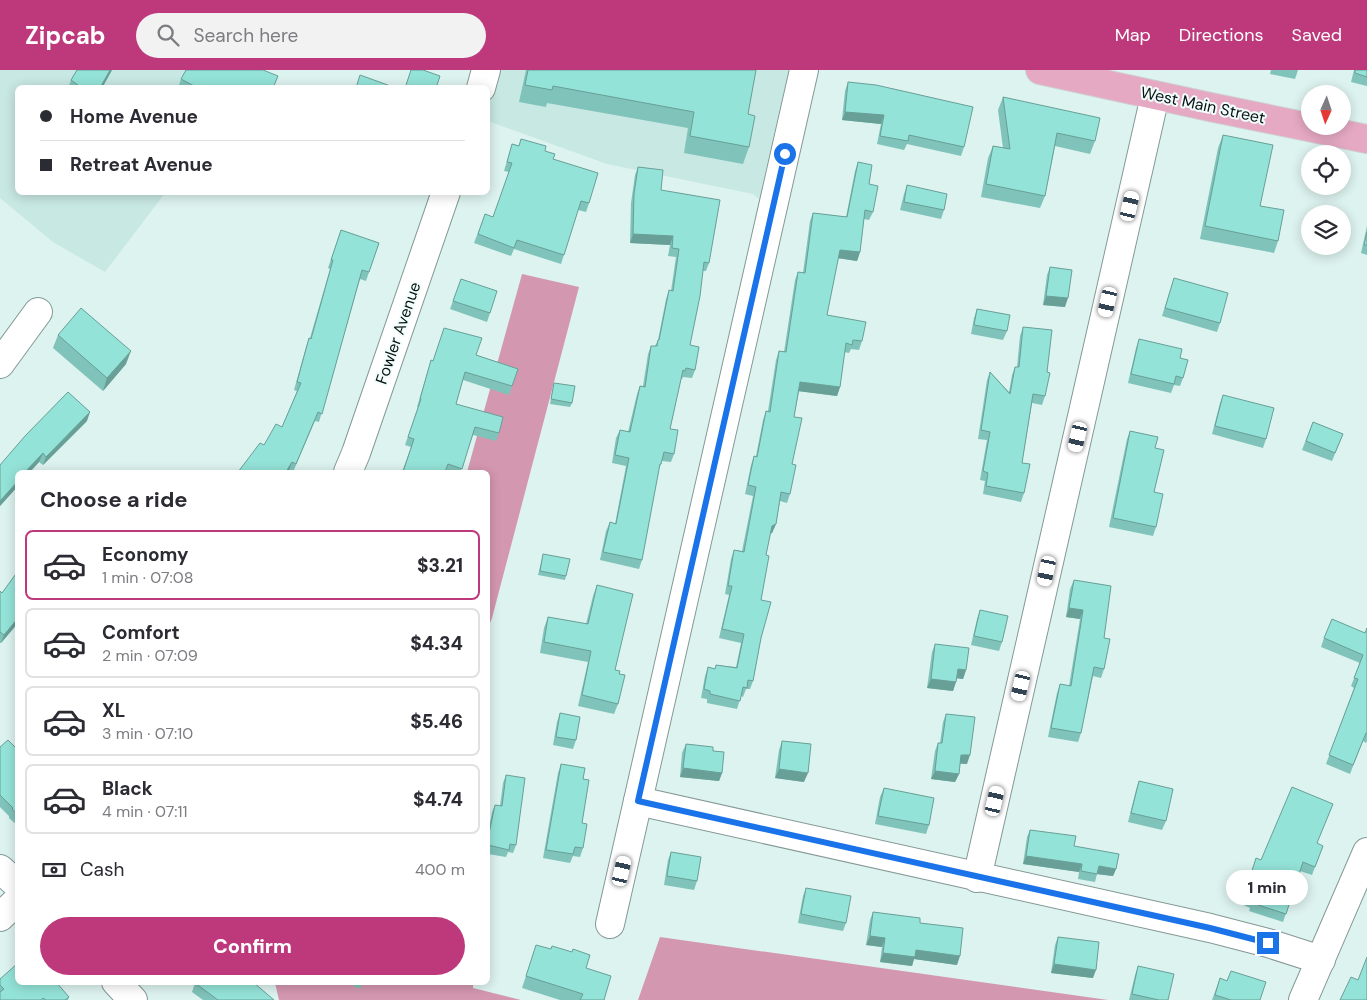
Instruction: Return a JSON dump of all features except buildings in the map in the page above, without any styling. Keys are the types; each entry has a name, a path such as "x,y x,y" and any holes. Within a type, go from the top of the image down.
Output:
{"main road":[{"name":"West Main Street","path":"1040,70 1155,96 1367,139"}],"street":[{"path":"482,85 486,70"},
{"path":"610,924 804,70"},
{"path":"978,878 1155,96"},
{"name":"Fowler Avenue","path":"349,470 445,195"},
{"path":"0,364 38,312"},
{"path":"638,801 1210,928 1268,943 1321,960"},
{"path":"1303,1000 1367,852"},
{"path":"0,869 15,882"},
{"path":"0,917 15,903"},
{"path":"119,985 133,1000"}],"shaded area":[{"path":"0,70 246,70 237,85 15,85 15,195 163,195 105,272 53,242 0,198"},
{"path":"501,70 789,70 759,199 753,194 607,164 490,122 490,100"},
{"path":"522,274 579,287 490,623 490,470 468,470"},
{"path":"660,937 1108,1000 638,1000"},
{"path":"275,985 473,985 473,988 521,1000 279,1000"}],"route":[{"path":"785,154 638,801 1210,928 1268,943"}]}
